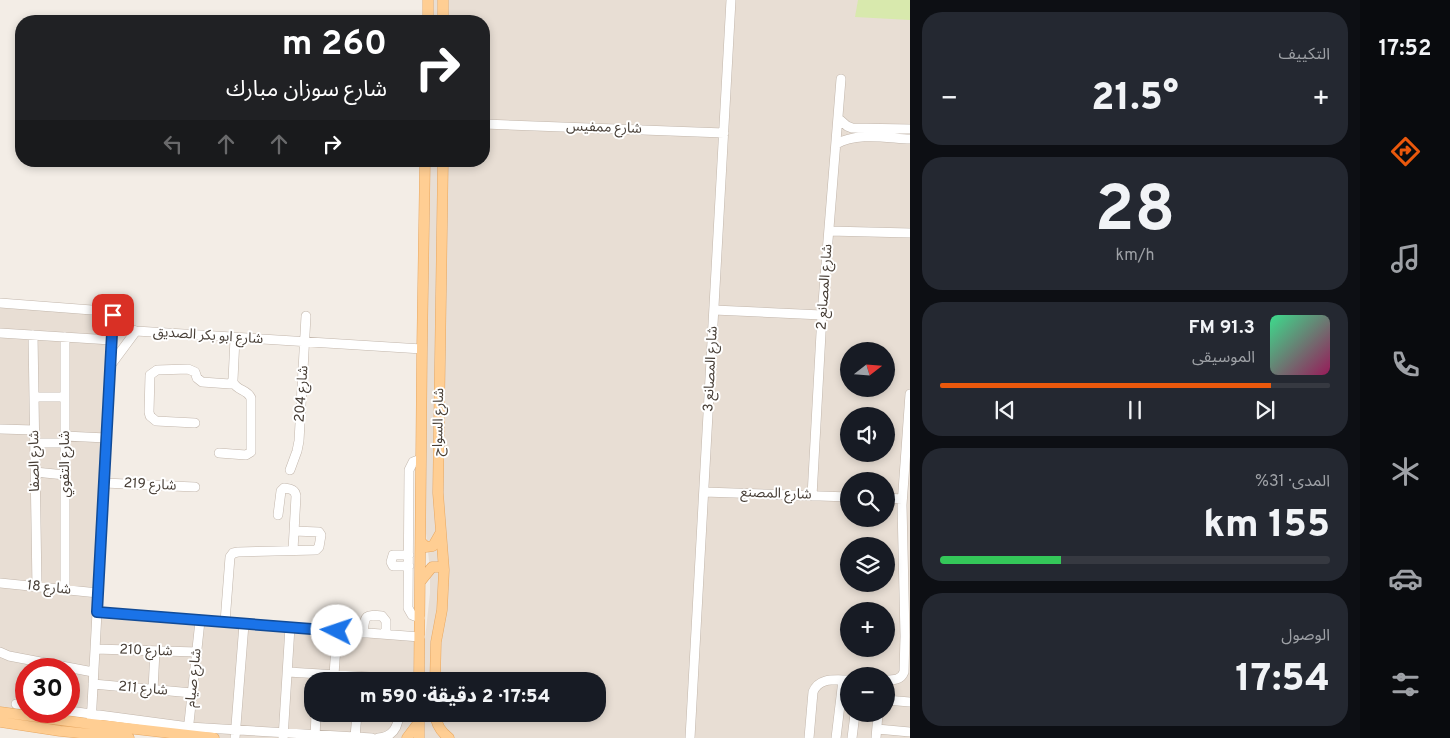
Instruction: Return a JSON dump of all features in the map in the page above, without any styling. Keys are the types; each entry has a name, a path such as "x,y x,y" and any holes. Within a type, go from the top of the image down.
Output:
{"main road":[{"path":"428,0 428,15"},
{"path":"443,0 443,15"},
{"name":"شارع السواح","path":"419,672 426,167"},
{"name":"شارع السواح","path":"435,672 436,642 442,610 444,570 438,488 443,167"},
{"path":"421,542 426,547 433,546 442,531"},
{"path":"420,582 432,568 437,566 444,570"},
{"path":"0,712 91,719 188,731 214,738"},
{"path":"0,722 60,731 129,738"},
{"path":"406,738 416,722"},
{"path":"419,722 419,738"},
{"path":"437,722 441,731 450,738"}],"street":[{"name":"شارع المصانع 3","path":"690,738 731,0"},
{"name":"شارع المصانع 2","path":"812,496 822,316 841,79"},
{"path":"838,118 852,128 910,130"},
{"name":"شارع ممفيس","path":"490,124 724,133"},
{"path":"836,144 846,138 858,137 910,139"},
{"path":"829,231 910,233"},
{"name":"شارع ابو بكر الصديق","path":"0,303 105,311 113,315 124,326 136,331 422,348"},
{"path":"714,310 822,316"},
{"path":"80,715 91,719 113,315"},
{"name":"شارع 204","path":"290,470 299,441 306,316"},
{"path":"110,366 136,331"},
{"path":"0,333 112,340"},
{"name":"شارع الصفا","path":"33,335 37,587"},
{"name":"شارع التقوي","path":"65,338 65,590"},
{"path":"220,453 246,455 251,452 251,398 247,392 236,387 233,382 235,338"},
{"path":"195,424 156,421 153,419 149,412 149,378 154,371 188,369 194,372 202,382 228,384 233,382"},
{"path":"895,680 907,672 905,503 910,394"},
{"path":"34,397 64,397"},
{"path":"0,429 34,430"},
{"path":"35,443 106,438"},
{"path":"420,618 412,615 408,608 408,555 409,470 413,462 421,459"},
{"path":"35,472 65,475"},
{"name":"شارع 219","path":"104,483 195,487"},
{"path":"278,515 281,491 284,488 292,489 296,496 293,550"},
{"name":"شارع المصنع","path":"704,492 840,497"},
{"path":"225,622 230,557 238,552 316,550 320,545 319,532 294,532"},
{"path":"408,555 393,555 391,562 394,566 409,566"},
{"name":"شارع 18","path":"0,583 98,593"},
{"path":"97,612 420,637"},
{"path":"363,633 364,620 370,615 382,616 386,621 386,634"},
{"name":"شارع صيام","path":"188,731 200,621"},
{"path":"235,734 244,624"},
{"path":"283,735 290,627"},
{"path":"334,672 337,631"},
{"name":"شارع 210","path":"95,649 197,652"},
{"path":"153,690 156,651"},
{"path":"0,652 9,656 93,672"},
{"path":"288,672 304,675"},
{"path":"809,738 812,692 814,688 822,682 840,680"},
{"name":"شارع 211","path":"93,684 192,693"},
{"path":"895,701 910,702"},
{"path":"836,738 840,715"},
{"path":"315,736 316,722"},
{"path":"355,737 356,722"},
{"path":"378,738 385,738 393,732 398,722"},
{"path":"852,738 854,722"},
{"path":"188,731 372,738"},
{"path":"876,734 910,732"}],"shaded area":[{"path":"430,0 910,0 910,738 217,738 80,723 80,658 15,658 15,716 0,714 0,304 111,309 101,619 194,623 425,639 430,593 430,570 425,524 429,167 490,167 490,15 430,15"}],"green space":[{"path":"858,0 910,0 910,20 855,17"}],"route":[{"path":"113,315 97,612 337,631"}]}
